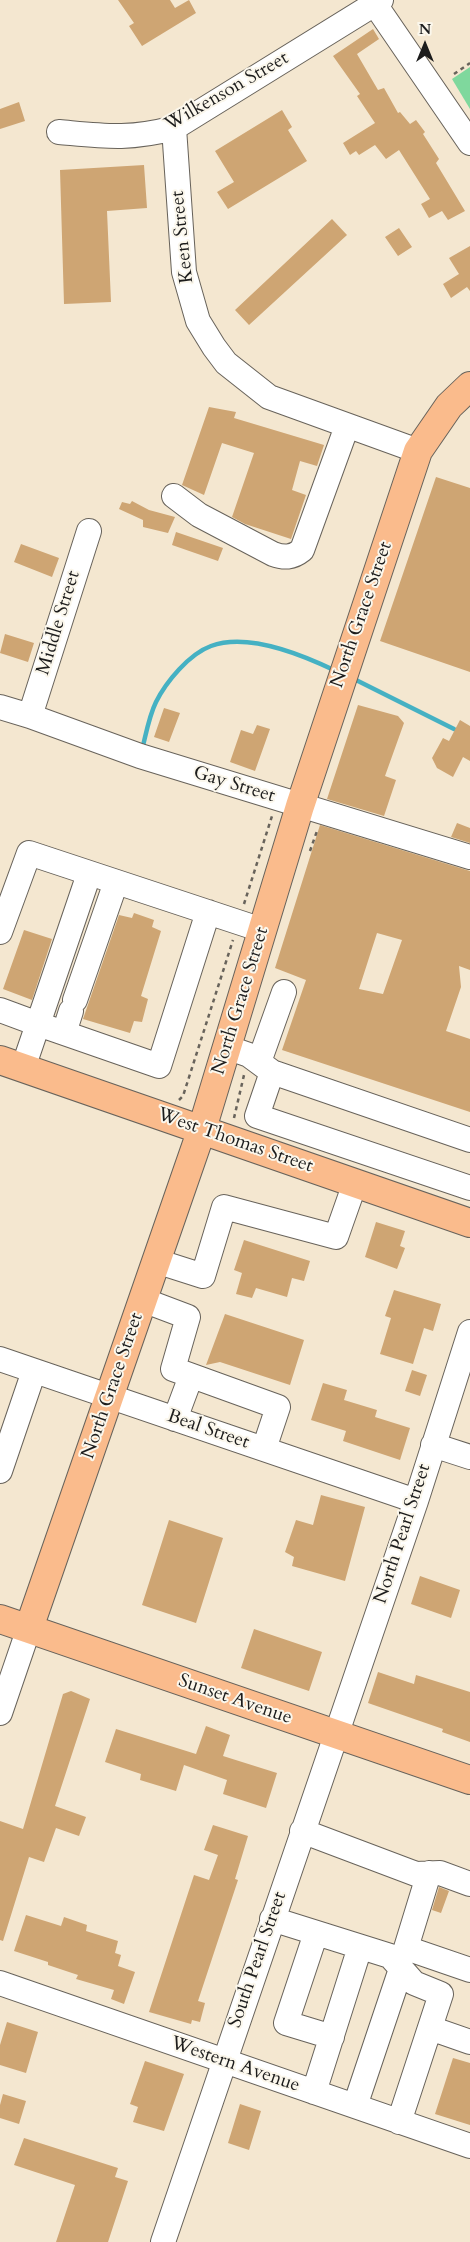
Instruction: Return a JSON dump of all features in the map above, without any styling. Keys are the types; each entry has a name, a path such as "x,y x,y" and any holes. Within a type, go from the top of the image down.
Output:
{"main road":[{"name":"North Grace Street","path":"30,1628 202,1129 300,806 418,451 449,406 470,386"},
{"name":"West Thomas Street","path":"12,1064 465,1221"},
{"name":"Sunset Avenue","path":"0,1619 470,1780"}],"street":[{"name":"Wilkenson Street","path":"59,132 118,137 145,136 174,128 376,1"},
{"path":"376,1 470,143"},
{"name":"Keen Street","path":"174,128 184,272 198,321 226,362 269,396 418,451"},
{"path":"174,496 200,515 273,554 284,558 296,555 302,550 348,426"},
{"name":"Middle Street","path":"30,716 88,531"},
{"name":"Gay Street","path":"0,708 30,716 140,756 470,857"},
{"path":"0,932 29,853 262,930"},
{"path":"12,1064 38,1024 89,874"},
{"path":"64,1033 116,882"},
{"path":"0,1010 159,1066 208,912"},
{"path":"284,992 266,1067 257,1116 470,1188 465,1221"},
{"path":"226,1047 249,1054 266,1067 470,1140"},
{"path":"156,1261 203,1276 224,1207 336,1237 344,1179 344,1146"},
{"path":"143,1300 188,1317 173,1369 278,1407 264,1449"},
{"name":"North Pearl Street","path":"335,1735 416,1501 469,1339"},
{"name":"Beal Street","path":"0,1359 416,1501"},
{"path":"0,1471 34,1371"},
{"path":"175,1419 191,1376"},
{"path":"433,1445 470,1457"},
{"path":"0,1714 30,1628"},
{"name":"South Pearl Street","path":"163,2242 335,1735"},
{"path":"302,1831 416,1874 440,1872 470,1884"},
{"path":"429,1873 406,1948 470,1970"},
{"path":"272,1919 390,1956 414,1983 441,1994 399,2122"},
{"path":"316,1933 286,2024 332,2037"},
{"path":"314,2092 360,1947"},
{"path":"355,2106 401,1969"},
{"name":"Western Avenue","path":"0,1983 470,2146"},
{"path":"430,2028 470,2042"}],"path":[{"path":"454,74 470,63"}],"green space":[{"path":"470,67 470,109 452,79"}],"building":[{"path":"118,0 170,0 175,8 189,0 196,13 142,46 129,26 134,23"},
{"path":"373,29 379,39 357,54 378,90 384,88 398,113 400,112 410,124 416,120 425,132 423,134 439,159 436,163 465,211 448,220 442,211 429,218 421,204 430,199 399,150 386,159 375,145 359,155 356,151 350,155 343,143 375,123 357,96 360,94 333,56"},
{"path":"19,102 25,121 0,129 0,109"},
{"path":"282,110 292,127 288,130 307,161 228,209 217,192 234,182 215,151"},
{"path":"144,165 147,208 107,211 111,302 64,304 60,170"},
{"path":"332,219 347,235 249,325 235,310"},
{"path":"399,228 412,247 398,256 385,237"},
{"path":"470,246 470,291 467,287 451,298 443,284 459,274 449,258"},
{"path":"209,407 236,412 234,418 324,445 317,466 300,461 292,490 306,495 291,539 245,524 232,517 254,453 222,443 204,495 182,485"},
{"path":"436,477 470,488 470,672 380,641"},
{"path":"132,501 149,510 175,517 168,533 143,527 143,520 119,509 122,502 130,504"},
{"path":"176,532 223,548 218,561 172,545"},
{"path":"21,544 59,558 52,577 14,562"},
{"path":"5,634 34,643 28,662 0,653"},
{"path":"358,705 398,716 404,723 385,776 396,780 384,816 327,799"},
{"path":"164,708 180,713 169,742 154,737"},
{"path":"460,720 470,726 470,761 463,757 453,777 437,768 432,758 443,738 449,741"},
{"path":"257,725 270,729 255,771 230,762 241,730 253,734"},
{"path":"457,823 470,828 470,843 451,837"},
{"path":"320,825 470,871 470,970 459,966 461,987 446,1031 470,1039 470,1112 282,1050 306,980 275,968","holes":["377,933 402,940 383,994 359,989"]},
{"path":"134,913 154,920 152,927 161,931 141,996 148,999 142,1022 134,1021 130,1033 83,1019 119,915 132,918"},
{"path":"24,930 52,939 32,1000 3,989"},
{"path":"376,1222 405,1231 400,1246 405,1248 397,1269 365,1257"},
{"path":"244,1240 310,1261 304,1281 292,1278 287,1297 256,1288 252,1298 236,1294 242,1273 234,1270"},
{"path":"394,1290 441,1304 433,1331 424,1328 413,1364 380,1354 391,1318 385,1316"},
{"path":"225,1314 304,1340 290,1385 220,1362 206,1365"},
{"path":"412,1370 427,1375 420,1396 405,1391"},
{"path":"323,1383 347,1390 344,1400 377,1410 375,1417 410,1428 400,1460 343,1441 346,1431 311,1420"},
{"path":"321,1495 365,1507 345,1581 292,1566 294,1557 285,1552 296,1520 313,1525"},
{"path":"169,1520 223,1538 196,1623 142,1605"},
{"path":"420,1576 460,1590 451,1618 411,1604"},
{"path":"254,1629 322,1652 309,1691 241,1668"},
{"path":"378,1672 414,1684 416,1675 470,1692 470,1742 442,1732 443,1729 368,1703"},
{"path":"71,1691 90,1699 55,1806 86,1817 79,1836 56,1828 44,1862 29,1857 3,1941 0,1940 0,1821 23,1829 63,1694"},
{"path":"206,1726 230,1735 223,1756 277,1773 266,1808 223,1794 227,1780 184,1765 176,1791 140,1780 141,1774 105,1762 116,1729 196,1754"},
{"path":"213,1825 248,1836 235,1879 238,1880 198,2001 205,2003 200,2022 192,2020 191,2024 149,2012 194,1875 209,1880 218,1855 204,1850"},
{"path":"439,1887 449,1891 441,1913 432,1910"},
{"path":"26,1915 61,1926 64,1917 87,1925 86,1931 118,1941 115,1953 121,1955 118,1966 135,1972 124,2004 111,1999 114,1990 76,1979 78,1975 48,1965 48,1962 14,1951"},
{"path":"7,2022 38,2032 26,2073 0,2065 0,2045"},
{"path":"453,2058 470,2063 470,2125 435,2114"},
{"path":"145,2061 184,2074 164,2131 133,2122 138,2107 130,2104"},
{"path":"3,2094 26,2101 19,2124 0,2118 0,2105"},
{"path":"240,2104 261,2111 249,2150 228,2143"},
{"path":"24,2138 118,2168 115,2177 128,2181 108,2242 56,2242 75,2185 14,2165"}],"waterway":[{"path":"142,750 151,713 166,686 187,662 211,646 226,642 242,642 275,647 308,658 336,671"},
{"path":"352,678 454,729"}]}
